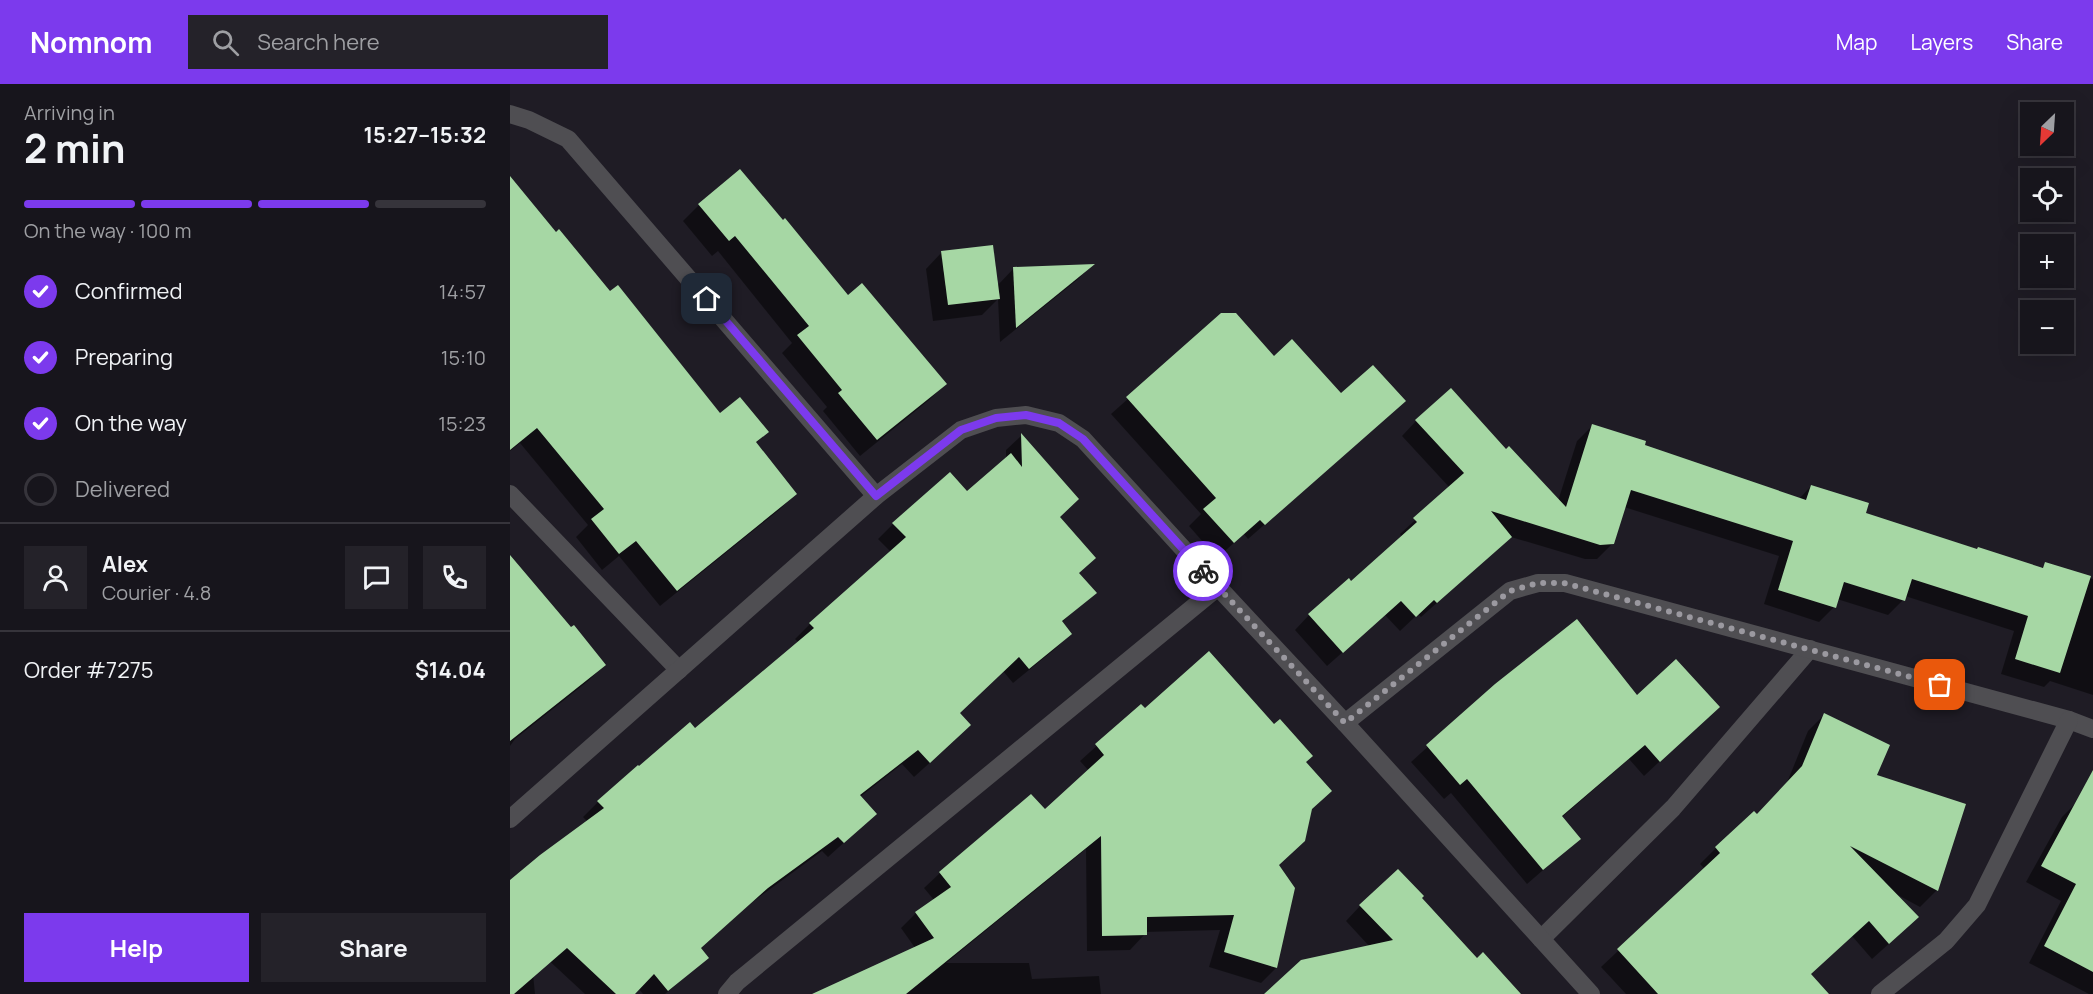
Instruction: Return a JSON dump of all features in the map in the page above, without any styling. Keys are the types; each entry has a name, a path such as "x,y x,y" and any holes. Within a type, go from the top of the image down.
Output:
{"street":[{"path":"510,114 529,120 568,139 876,496"},
{"path":"510,819 876,496 961,430 996,418 1026,415 1059,423 1083,439 1591,994"},
{"path":"510,494 679,670"},
{"path":"1345,723 1510,591 1538,583 1564,583 2069,720 2093,729"},
{"path":"727,994 737,982 1218,587"},
{"path":"1541,939 1673,808 1810,649"},
{"path":"1880,994 1946,941 1977,905 2069,720"}],"building":[{"path":"740,169 783,220 785,218 848,295 862,283 947,384 877,440 838,393 842,390 797,335 809,326 735,236 729,241 698,204"},
{"path":"510,176 556,232 559,229 610,291 618,285 720,413 740,397 769,432 756,442 797,494 677,591 636,541 619,554 591,519 604,509 537,428 510,450"},
{"path":"993,245 1000,299 948,305 941,251"},
{"path":"1095,264 1016,328 1013,267"},
{"path":"1221,313 1236,313 1274,356 1292,339 1341,393 1373,365 1406,401 1265,525 1260,520 1234,543 1203,509 1216,498 1126,397"},
{"path":"1451,388 1506,449 1509,446 1566,507 1592,424 1646,441 1645,445 1806,500 1811,485 1869,503 1866,513 2043,568 2045,562 2091,576 2060,673 2015,659 2028,616 1912,579 1905,601 1844,582 1836,608 1778,590 1793,541 1631,490 1614,544 1600,545 1491,511 1512,537 1437,603 1434,600 1416,617 1401,601 1343,653 1308,614 1349,578 1351,581 1417,522 1413,518 1464,473 1415,420"},
{"path":"1021,433 1079,499 1060,517 1096,558 1079,573 1097,593 1062,621 1072,634 1029,669 1019,657 960,713 971,725 930,763 918,750 860,795 877,814 844,843 838,837 768,888 701,948 709,958 668,991 654,974 635,994 616,994 567,948 514,994 510,994 510,880 604,808 597,801 638,765 690,722 695,728 814,628 809,623 906,537 892,523 950,472 967,491 1011,453 1022,467"},
{"path":"510,555 571,627 574,625 606,665 510,741"},
{"path":"1577,619 1637,695 1676,659 1720,707 1660,762 1645,745 1562,816 1581,839 1543,870 1467,779 1460,785 1426,745 1495,684"},
{"path":"1209,651 1274,724 1280,719 1313,756 1306,762 1332,791 1312,809 1305,841 1279,865 1295,888 1277,968 1224,952 1234,915 1147,917 1147,935 1102,936 1101,836 906,994 812,994 934,938 915,912 951,887 939,872 1031,794 1045,809 1104,755 1095,744 1141,704 1145,708"},
{"path":"1824,713 1890,745 1877,775 1966,804 1938,891 1850,846 1919,917 1889,944 1869,921 1811,974 1829,994 1658,994 1617,949 1720,853 1715,847 1754,811 1757,814 1802,766"},
{"path":"2093,770 2093,972 2044,946 2076,884 2041,866"},
{"path":"1398,869 1477,958 1483,952 1521,994 1264,994 1301,960 1393,940 1359,905"}],"way so far":[{"path":"1203,571 1345,723 1510,591 1538,583 1564,583 1940,685"}],"route":[{"path":"707,299 876,496 961,430 996,418 1026,415 1059,423 1083,439 1203,571"}]}
